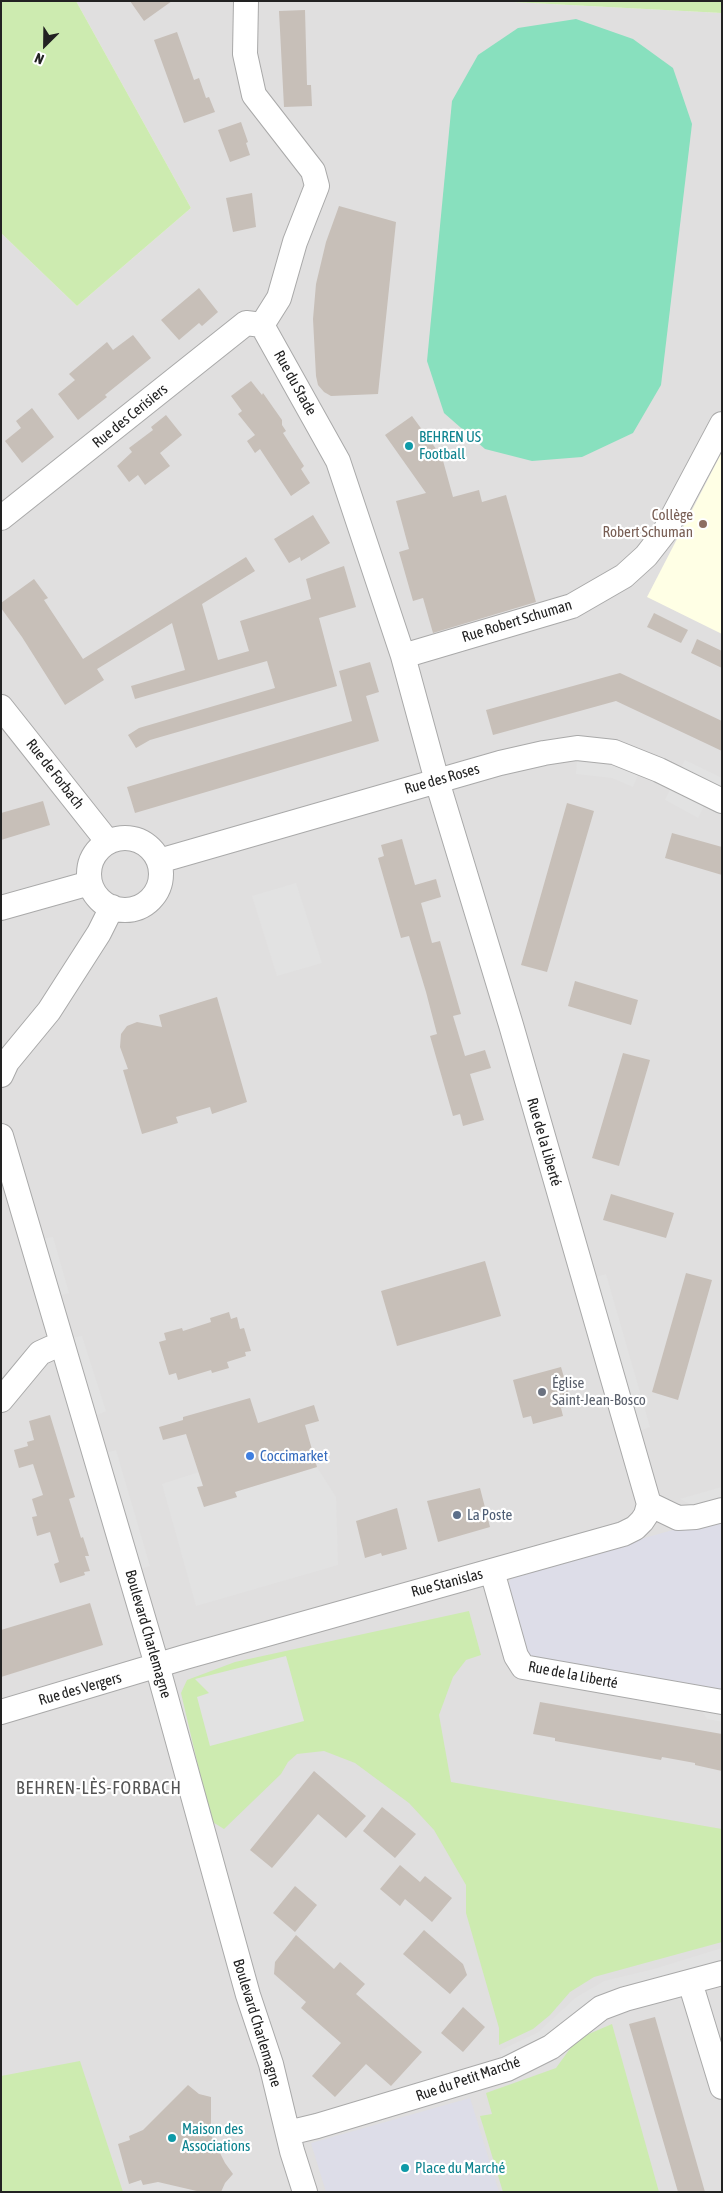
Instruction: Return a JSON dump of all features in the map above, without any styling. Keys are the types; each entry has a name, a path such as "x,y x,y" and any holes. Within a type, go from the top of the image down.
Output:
{"street":[{"path":"246,1 245,54 254,95 313,171 317,186 295,242 279,298 262,324"},
{"name":"Rue des Cerisiers","path":"1,518 246,323 262,324"},
{"name":"Rue du Stade","path":"262,324 338,461 403,656 437,781"},
{"name":"Rue Robert Schuman","path":"403,656 572,606 624,576 646,556 664,533 722,424"},
{"name":"Rue de Forbach","path":"1,707 108,842"},
{"name":"Rue des Roses","path":"159,861 509,761 577,748 614,752 659,770 722,801"},
{"name":"Rue de la Liberté","path":"437,781 511,1025 649,1504"},
{"path":"121,838 134,838 150,847 159,861 162,877 154,896 144,905 128,910 112,907 98,897 90,883 90,862 97,851 108,842 121,838"},
{"path":"1,908 90,883"},
{"path":"1,1074 7,1062 50,1011 99,933 112,907"},
{"name":"Boulevard Charlemagne","path":"1,1136 158,1665 248,1995 271,2064 292,2151 305,2192"},
{"path":"1,1400 40,1353 62,1343"},
{"path":"649,1504 678,1518 696,1517 722,1510"},
{"name":"Rue Stanislas","path":"158,1665 623,1534 635,1528 642,1521 649,1504"},
{"name":"Rue de la Liberté","path":"492,1571 516,1656 524,1667 722,1702"},
{"name":"Rue des Vergers","path":"1,1712 158,1665"},
{"name":"Rue du Petit Marché","path":"288,2133 507,2069 552,2047 601,2008 625,1999 722,1973"},
{"path":"690,1982 722,2087"}],"shaded area":[{"path":"76,1 494,1 722,13 722,2192 1,2192 1,233 77,306 191,208"},
{"name":"Collège Robert Schuman","path":"722,452 722,634 647,597"},
{"path":"577,760 613,764 639,773 633,787 612,778 576,774"},
{"path":"685,760 722,778 722,792 713,789 698,818 665,800"},
{"path":"296,883 322,963 277,976 252,896"},
{"path":"53,1237 69,1293 58,1296 41,1239"},
{"path":"606,1274 650,1427 637,1432 593,1278"},
{"path":"82,1336 106,1411 93,1417 68,1339"},
{"path":"116,1450 150,1566 138,1570 103,1454"},
{"path":"317,1467 336,1497 338,1565 196,1606 162,1484 199,1472 203,1485 197,1488 204,1507 237,1498 235,1492"},
{"path":"722,1487 722,1500 695,1507 680,1499"},
{"path":"722,1516 722,1695 538,1663 524,1653 507,1592 509,1582 514,1575"},
{"path":"286,1656 304,1721 210,1746 197,1697 209,1693 195,1679"},
{"path":"696,1702 722,1707 722,1722 707,1719"},
{"path":"722,1948 722,1973 625,1999 507,2069 499,2051 537,2033 575,1998 604,1981 654,1969"},
{"name":"Place du Marché","path":"470,2098 499,2192 326,2192 311,2143"}],"green space":[{"path":"1,1 76,1 191,208 77,306 1,233"},
{"path":"494,1 722,1 722,13"},
{"path":"576,19 633,39 673,68 692,124 661,385 633,433 582,457 532,461 485,449 444,413 427,361 452,101 478,55 518,28"},
{"path":"469,1611 481,1655 466,1660 453,1677 439,1715 451,1782 722,1829 722,1942 594,1977 570,1992 550,2015 533,2029 499,2045 499,2028 466,1913 466,1885 434,1830 409,1803 355,1763 324,1751 297,1754 288,1762 281,1774 224,1829 211,1821 181,1693 187,1680 235,1662"},
{"path":"612,2024 659,2192 503,2192 480,2116 492,2114 486,2093 556,2068 577,2039"},
{"path":"80,2061 123,2192 1,2192 1,2076"}],"building":[{"path":"130,1 172,1 144,21"},
{"path":"305,10 307,85 311,85 312,106 284,107 279,11"},
{"path":"177,32 194,80 199,78 206,98 209,97 215,112 184,123 154,40"},
{"path":"241,122 250,155 230,162 218,130"},
{"path":"252,193 256,227 233,232 226,198"},
{"path":"339,206 396,222 378,394 331,396 318,385 316,376 313,319 316,284 326,242"},
{"path":"199,288 218,312 202,326 199,323 179,340 161,320"},
{"path":"133,335 151,358 105,395 107,397 78,420 58,394 75,380 69,374 107,342 113,350"},
{"path":"251,381 262,395 263,393 282,420 282,425 286,431 283,433 304,466 301,469 310,483 291,496 260,449 255,453 247,441 255,435 238,414 242,411 231,396"},
{"path":"32,408 54,437 22,463 5,441 21,428 16,421"},
{"path":"166,415 182,435 160,453 170,466 145,485 138,475 129,482 117,466 132,452 129,448 153,430 151,427"},
{"path":"412,416 442,457 453,497 479,490 482,502 506,495 536,602 433,633 423,598 413,601 399,552 409,549 396,501 426,493 385,435"},
{"path":"313,515 330,543 301,561 300,557 289,563 274,539"},
{"path":"246,557 255,571 202,604 218,660 249,651 240,621 311,599 306,579 344,566 356,607 319,618 337,686 150,740 136,748 128,735 139,728 275,688 267,661 135,699 131,686 185,670 172,623 97,669 104,680 65,705 22,637 1,608 1,603 34,579 48,598 44,600 83,659"},
{"path":"654,613 688,630 681,643 647,627"},
{"path":"697,639 722,651 722,668 691,653"},
{"path":"370,662 379,692 366,696 379,741 135,813 127,787 352,721 339,671"},
{"path":"620,673 722,721 722,751 616,701 493,735 486,710"},
{"path":"43,801 50,825 1,840 1,813"},
{"path":"567,803 594,811 547,972 521,965"},
{"path":"672,833 722,847 722,875 665,858"},
{"path":"402,839 415,885 436,879 441,897 421,903 432,943 440,941 461,1014 453,1016 465,1056 485,1050 491,1068 470,1074 484,1120 463,1126 460,1114 453,1116 430,1036 437,1034 426,992 409,936 401,938 378,858 384,856 381,845"},
{"path":"575,981 638,1000 631,1025 568,1006"},
{"path":"217,997 247,1102 212,1114 210,1107 176,1117 178,1123 142,1134 123,1070 128,1069 120,1047 121,1034 127,1026 137,1022 162,1027 159,1015"},
{"path":"623,1053 650,1060 619,1166 592,1158"},
{"path":"611,1194 674,1213 666,1238 603,1220"},
{"path":"485,1261 501,1316 397,1346 381,1291"},
{"path":"686,1273 712,1280 678,1400 652,1392"},
{"path":"229,1312 231,1319 237,1317 240,1329 244,1328 251,1351 245,1352 246,1356 227,1362 229,1368 212,1373 211,1370 178,1380 176,1373 169,1375 159,1342 166,1340 164,1333 182,1328 183,1331 211,1322 210,1318"},
{"name":"Église Saint-Jean-Bosco","path":"561,1367 572,1405 561,1408 563,1416 533,1424 531,1416 523,1418 513,1380"},
{"path":"250,1398 258,1423 314,1405 319,1421 305,1425 317,1467 235,1492 237,1497 204,1507 197,1487 203,1486 186,1434 163,1440 159,1427 183,1420 183,1417"},
{"path":"50,1415 75,1497 69,1499 81,1538 83,1537 89,1556 85,1556 90,1571 84,1572 85,1575 60,1583 54,1564 59,1562 50,1532 37,1536 32,1517 37,1516 32,1499 43,1495 33,1464 19,1468 14,1450 28,1446 27,1442 34,1440 29,1421"},
{"path":"480,1488 490,1527 438,1542 427,1501"},
{"path":"397,1508 407,1549 382,1556 381,1553 365,1558 356,1521"},
{"path":"90,1603 103,1645 1,1677 1,1630"},
{"path":"540,1702 722,1734 722,1771 695,1765 695,1763 662,1757 661,1760 555,1741 555,1738 533,1734"},
{"path":"314,1771 366,1816 346,1838 318,1814 272,1868 250,1850"},
{"path":"382,1807 416,1834 395,1858 363,1831"},
{"path":"400,1865 420,1882 425,1876 452,1898 432,1922 405,1899 400,1906 380,1889"},
{"path":"295,1886 317,1905 295,1932 273,1913"},
{"path":"424,1930 463,1964 467,1975 450,1994 403,1954"},
{"path":"296,1935 334,1969 340,1962 365,1984 356,1994 422,2052 391,2086 366,2064 335,2097 312,2076 341,2043 301,2008 306,2002 274,1974 275,1962"},
{"path":"463,2007 485,2027 463,2052 441,2033"},
{"path":"655,2017 705,2192 678,2192 629,2024"},
{"name":"Maison des Associations","path":"188,2085 199,2094 211,2097 211,2135 225,2163 233,2174 225,2183 221,2192 201,2192 158,2182 143,2185 141,2180 129,2184 118,2144 130,2140 129,2136 143,2130"}],"place":[{"name":"BEHREN US Football","path":"409,446"},
{"name":"Collège Robert Schuman","path":"703,524"},
{"name":"Église Saint-Jean-Bosco","path":"542,1392"},
{"name":"Coccimarket","path":"250,1456"},
{"name":"La Poste","path":"457,1515"},
{"name":"Maison des Associations","path":"172,2138"},
{"name":"Place du Marché","path":"405,2168"}],"district":[{"name":"BEHREN-LÈS-FORBACH","path":"99,1788"}]}
